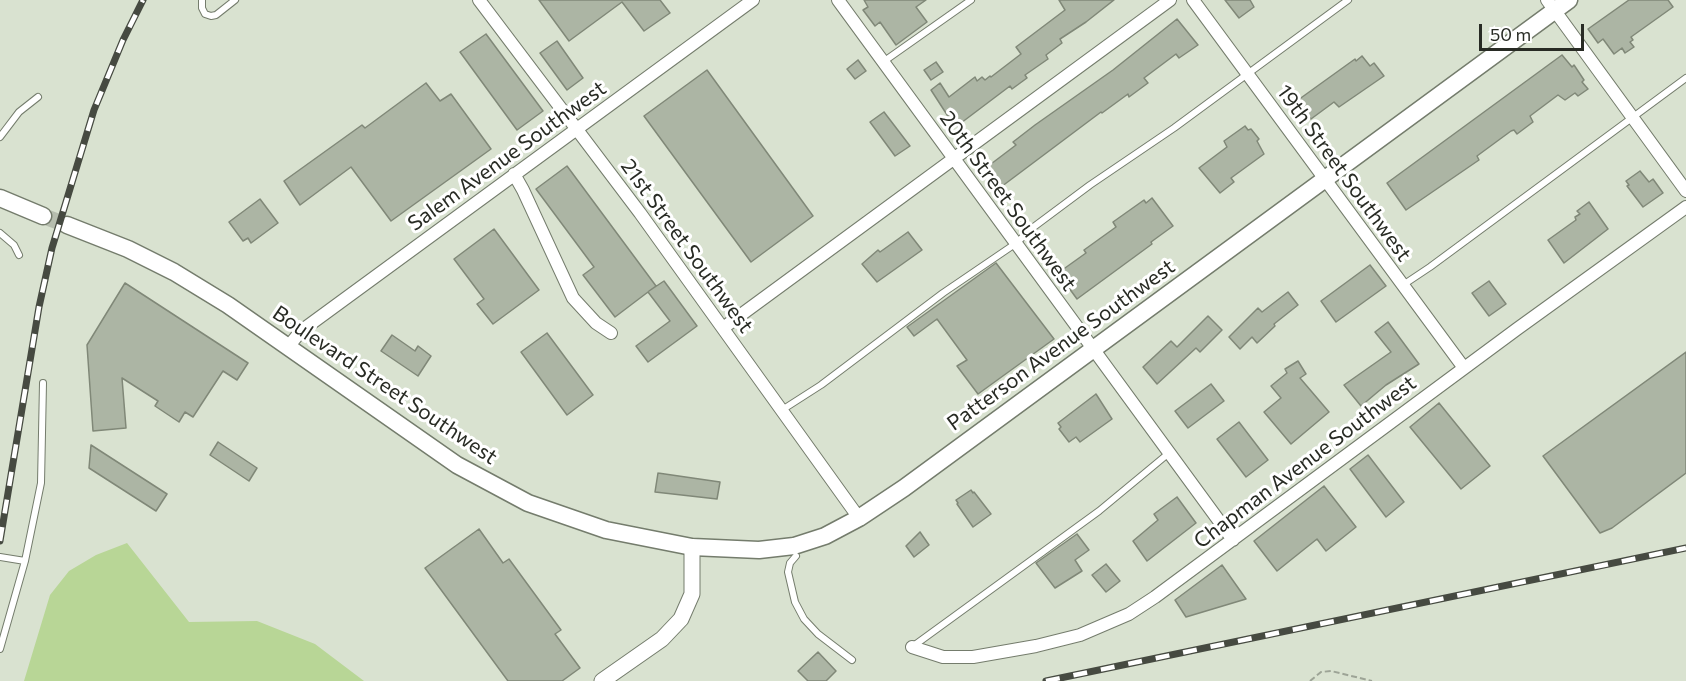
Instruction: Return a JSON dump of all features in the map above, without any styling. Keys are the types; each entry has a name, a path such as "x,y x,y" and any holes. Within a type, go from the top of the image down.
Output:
{"main road":[{"name":"Patterson Avenue Southwest","path":"692,547 795,551 859,518 904,488 1324,179 1551,5 1569,0"},
{"path":"0,198 43,216"},
{"name":"Boulevard Street Southwest","path":"68,225 128,249 174,272 228,305 402,428 496,488 528,503 606,530 692,547"}],"street":[{"name":"21st Street Southwest","path":"479,0 640,213 859,518"},
{"name":"Salem Avenue Southwest","path":"288,347 301,331 753,0"},
{"name":"20th Street Southwest","path":"838,0 1233,540"},
{"path":"723,328 1170,0"},
{"name":"19th Street Southwest","path":"1193,0 1464,368"},
{"path":"1551,5 1686,191"},
{"path":"514,174 524,190 573,298 596,323 611,333"},
{"name":"Chapman Avenue Southwest","path":"912,647 943,657 962,658 1036,646 1080,635 1130,614 1686,207"},
{"path":"602,681 662,639 681,619 692,594 692,547"}],"lane":[{"path":"202,0 205,14 211,16 216,15 235,0"},
{"path":"883,62 971,0"},
{"path":"782,410 821,385 943,293 1015,244 1081,192 1247,75 1348,0"},
{"path":"1402,285 1430,267 1686,78"},
{"path":"0,137 19,112 38,97"},
{"path":"0,233 14,245 19,255"},
{"path":"0,649 25,561 41,483 44,383"},
{"path":"912,647 1099,511 1169,453"},
{"path":"795,551 788,572 795,602 804,620 852,660"},
{"path":"0,557 25,561"}],"path":[{"path":"1310,681 1321,672 1331,671 1372,681"}],"green space":[{"path":"127,543 189,622 257,621 315,644 364,681 24,681 50,595 69,571 96,555"}],"building":[{"path":"539,0 660,0 670,13 644,31 622,2 569,41"},
{"path":"864,0 926,0 916,7 927,22 896,45 880,22 875,26 863,10 868,7"},
{"path":"1059,0 1114,0 1060,39 1062,43 1046,55 1048,59 1025,75 1027,78 1012,89 1010,86 957,126 953,124 931,90 940,83 949,97 975,77 977,81 982,77 985,80 991,77 1021,54 1016,47 1065,10"},
{"path":"1225,0 1250,0 1254,7 1239,18"},
{"path":"1629,0 1668,0 1673,7 1631,37 1633,40 1630,42 1634,47 1625,53 1622,48 1614,54 1603,39 1598,43 1588,29"},
{"path":"1177,19 1198,45 1179,58 1176,54 1144,78 1148,83 1129,97 1128,94 1101,112 1001,187 987,167 1016,145 1013,142 1113,70"},
{"path":"486,34 543,111 517,130 460,52"},
{"path":"557,41 583,78 567,90 540,53"},
{"path":"1562,55 1572,67 1574,65 1588,89 1578,96 1575,93 1565,100 1558,95 1530,116 1533,122 1517,134 1514,130 1511,131 1477,156 1479,160 1406,210 1387,183"},
{"path":"1362,56 1370,66 1374,63 1384,76 1339,107 1334,102 1311,119 1298,100"},
{"path":"858,60 866,71 855,79 847,69"},
{"path":"936,62 943,72 931,80 924,70"},
{"path":"707,70 813,216 751,262 644,116"},
{"path":"426,83 440,101 451,94 491,149 391,221 351,167 300,205 284,181 362,125 365,128"},
{"path":"884,112 910,146 895,156 870,122"},
{"path":"1245,126 1248,130 1251,129 1259,139 1257,141 1264,154 1231,178 1234,182 1220,193 1199,168 1227,147 1224,141"},
{"path":"567,166 656,286 649,291 664,281 697,326 648,362 636,346 670,321 648,292 615,317 583,275 594,267 536,189"},
{"path":"1640,171 1649,182 1653,179 1663,193 1643,207 1627,186 1629,185 1626,181"},
{"path":"1152,198 1173,226 1077,299 1058,273 1086,253 1084,250 1116,227 1113,222 1144,200 1146,203"},
{"path":"260,199 278,223 251,243 248,238 243,241 229,222"},
{"path":"1589,202 1608,229 1564,263 1548,240 1576,220 1575,217 1580,214 1577,211"},
{"path":"494,229 539,290 493,324 477,304 484,299 454,259"},
{"path":"908,232 922,250 877,282 862,264 878,250 880,252"},
{"path":"996,263 1054,339 978,394 957,366 967,360 937,319 914,336 907,327"},
{"path":"1370,265 1386,286 1336,322 1321,301"},
{"path":"1489,281 1506,304 1489,316 1472,293"},
{"path":"125,283 248,363 237,380 223,371 193,417 185,412 179,422 155,406 158,401 122,378 126,428 93,431 87,345"},
{"path":"1288,292 1298,305 1274,324 1275,326 1257,343 1252,337 1240,349 1229,337 1258,308 1262,312"},
{"path":"1208,316 1222,330 1200,352 1196,348 1157,384 1143,367 1171,341 1177,347"},
{"path":"1388,322 1419,364 1386,385 1361,406 1344,385 1391,352 1375,332"},
{"path":"547,333 593,395 567,415 521,352"},
{"path":"392,335 415,351 418,346 431,356 418,376 381,351"},
{"path":"1686,352 1686,473 1612,528 1600,533 1543,456"},
{"path":"1298,361 1306,374 1300,378 1329,412 1291,444 1264,412 1281,398 1271,386 1287,373 1285,369"},
{"path":"1211,384 1224,401 1188,428 1175,411"},
{"path":"1096,394 1112,419 1080,442 1076,437 1069,442 1059,429 1061,427 1058,423"},
{"path":"1439,403 1490,466 1461,489 1410,427"},
{"path":"1239,422 1268,460 1246,477 1217,439"},
{"path":"218,442 257,468 249,481 210,455"},
{"path":"91,445 167,494 156,511 89,468"},
{"path":"1368,455 1404,502 1386,517 1350,469"},
{"path":"658,473 720,482 717,499 655,492"},
{"path":"1324,486 1356,527 1326,551 1317,539 1277,571 1254,541"},
{"path":"971,490 991,514 973,527 956,500"},
{"path":"1177,497 1196,523 1147,561 1133,541 1158,520 1154,514"},
{"path":"479,529 503,563 509,559 561,630 555,634 580,668 562,681 508,681 425,568"},
{"path":"920,532 929,545 914,557 906,546"},
{"path":"1077,534 1089,550 1075,560 1082,571 1055,588 1036,563"},
{"path":"1106,564 1120,581 1106,592 1092,575"},
{"path":"1222,565 1246,599 1186,617 1175,600"},
{"path":"818,652 836,671 826,681 808,681 798,671"}],"tunnel":[{"path":"43,216 67,225"}],"railway":[{"path":"0,541 39,307 52,248 94,110 123,40 143,0"},
{"path":"1046,681 1686,548"}]}
